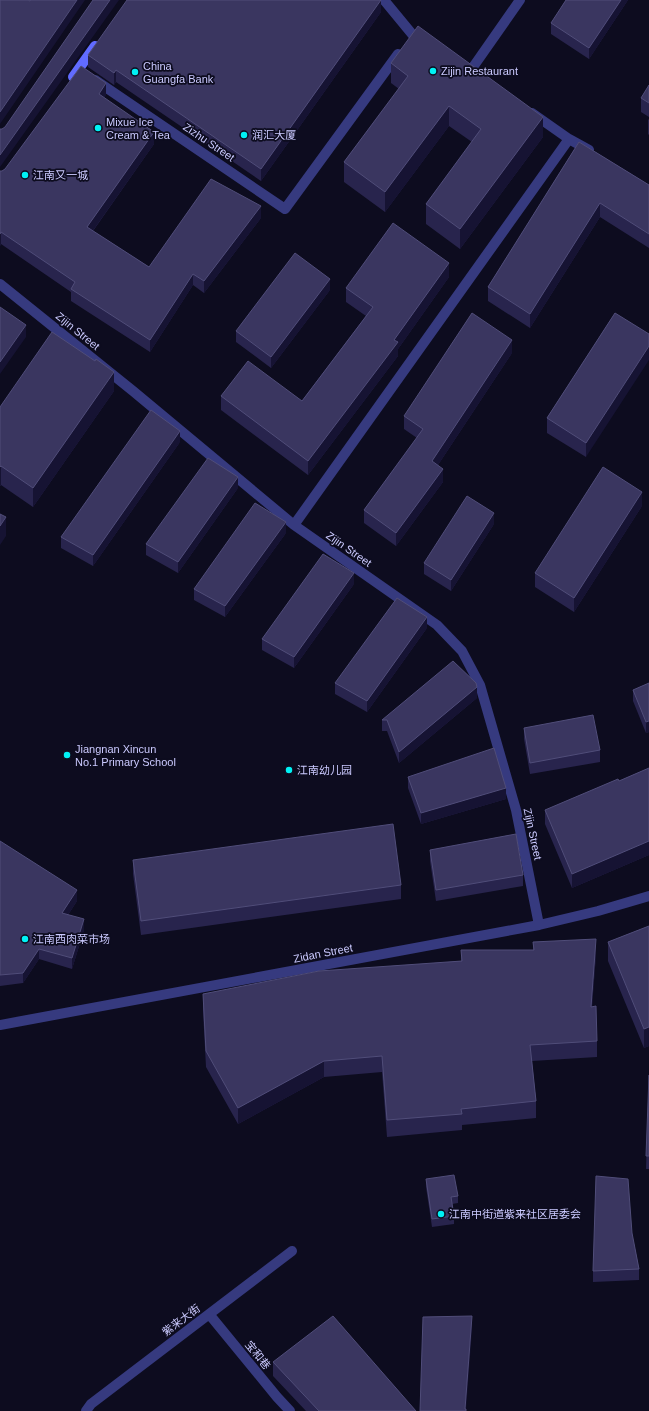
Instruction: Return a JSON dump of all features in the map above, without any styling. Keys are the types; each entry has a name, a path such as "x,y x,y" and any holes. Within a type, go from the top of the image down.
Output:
{"main road":[{"path":"65,88 100,39"}],"street":[{"path":"384,0 408,41 433,47"},
{"path":"471,70 520,0"},
{"name":"Zizhu Street","path":"79,69 285,209 408,41"},
{"path":"523,107 569,139 596,155"},
{"path":"294,525 569,139"},
{"name":"Zijin Street","path":"0,284 133,391 294,525 437,625 462,651 480,685 516,810 539,925"},
{"name":"Zidan Street","path":"0,1026 539,925 598,911 649,896"},
{"name":"紫来大街","path":"86,1411 91,1404 292,1250"},
{"name":"宝和巷","path":"209,1314 290,1411"}],"building":[{"path":"0,0 77,0 0,112"},
{"path":"93,0 110,0 0,155 0,129 5,127"},
{"name":"润汇大厦","path":"127,0 381,0 261,169 116,70 114,73 88,55"},
{"path":"566,0 621,0 589,48 551,23"},
{"path":"418,26 543,117 460,229 426,204 481,129 449,106 385,192 344,162 408,76 391,63"},
{"path":"81,66 106,83 99,94 154,132 87,227 149,267 211,179 261,206 204,281 193,274 150,340 71,289 75,282 1,232 0,234 0,171 5,169"},
{"path":"649,85 649,103 641,98"},
{"path":"579,142 649,185 649,234 600,203 530,314 488,287"},
{"path":"393,223 449,263 394,340 398,342 308,461 221,396 248,361 302,401 373,307 346,288"},
{"path":"295,253 330,279 271,357 236,331"},
{"path":"0,307 26,325 0,362"},
{"path":"472,313 512,340 432,461 443,469 396,533 364,510 423,429 404,416"},
{"path":"615,313 649,334 649,346 586,443 547,418"},
{"path":"52,332 114,372 33,488 1,466 0,467 0,407"},
{"path":"151,410 180,431 93,555 61,537"},
{"path":"208,458 238,477 178,562 146,544"},
{"path":"603,467 642,492 574,598 535,573"},
{"path":"467,496 494,513 451,580 424,563"},
{"path":"255,503 286,522 225,606 194,589"},
{"path":"0,514 6,517 0,526"},
{"path":"323,554 354,573 294,657 262,639"},
{"path":"397,598 427,617 367,701 335,683"},
{"path":"453,661 476,683 477,687 399,752 387,720 382,720"},
{"path":"649,683 649,721 646,722 633,690"},
{"path":"593,715 600,750 530,763 524,728"},
{"path":"494,748 506,788 421,813 408,777"},
{"path":"649,768 649,841 572,874 545,810 618,779 619,781"},
{"path":"393,824 401,885 141,921 133,860"},
{"path":"516,834 523,875 436,890 430,850"},
{"path":"0,841 77,890 62,913 84,919 72,958 39,949 23,973 0,975"},
{"path":"649,926 649,1027 644,1029 608,942"},
{"path":"596,939 591,1007 596,1006 597,1041 530,1045 536,1101 461,1109 462,1114 387,1120 382,1056 324,1061 238,1108 206,1051 203,994 319,971 462,961 461,950 534,950 533,942"},
{"path":"649,1075 649,1156 646,1156"},
{"name":"江南中街道紫来社区居委会","path":"454,1175 458,1196 451,1197 454,1216 432,1219 426,1179"},
{"path":"596,1176 628,1179 632,1233 639,1269 593,1271"},
{"path":"333,1316 416,1411 319,1411 273,1362"},
{"path":"472,1316 466,1411 420,1411 423,1317"}],"place":[{"name":"Zijin Restaurant","path":"433,71"},
{"name":"China Guangfa Bank","path":"135,72"},
{"name":"Mixue Ice Cream & Tea","path":"98,128"},
{"name":"润汇大厦","path":"244,135"},
{"name":"江南又一城","path":"25,175"},
{"name":"Jiangnan Xincun No.1 Primary School","path":"67,755"},
{"name":"江南幼儿园","path":"289,770"},
{"name":"江南西肉菜市场","path":"25,939"},
{"name":"江南中街道紫来社区居委会","path":"441,1214"}]}
